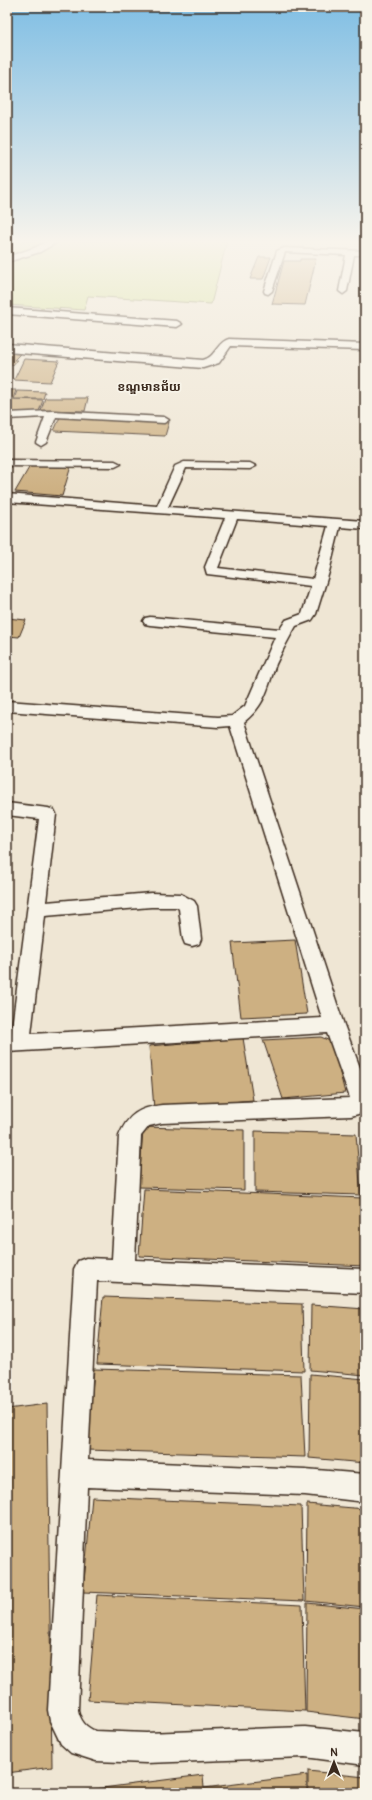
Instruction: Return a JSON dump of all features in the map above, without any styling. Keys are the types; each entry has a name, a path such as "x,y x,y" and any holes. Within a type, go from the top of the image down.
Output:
{"street":[{"path":"7,348 203,364 211,363 218,358 226,344 229,342 365,347"},
{"path":"7,416 52,414 164,420"},
{"path":"41,442 52,414"},
{"path":"7,463 115,464"},
{"path":"161,509 181,466 250,466"},
{"path":"7,498 365,525"},
{"path":"233,514 212,567 212,571 318,583"},
{"path":"7,706 218,722 236,721 251,709 263,685 269,665 291,623 307,617 310,614 318,583 323,572 335,523"},
{"path":"150,621 284,634"},
{"path":"123,1270 130,1136 133,1127 138,1121 149,1116 162,1114 351,1106 365,1103 361,1098 334,1025 236,721"},
{"path":"7,809 48,814 36,910 14,1044 334,1025"},
{"path":"36,910 127,901 171,899 181,901 188,906 192,939"},
{"path":"365,1281 86,1269 74,1473 63,1710 65,1721 72,1733 82,1742 96,1746 146,1748 305,1742 365,1749"},
{"path":"74,1473 305,1482 365,1488"}],"building":[{"path":"363,325 365,325 365,341 362,341"},
{"path":"7,353 20,354 14,360 17,360 13,365 7,364"},
{"path":"24,359 59,361 50,382 14,380"},
{"path":"7,387 8,390 16,390 13,399 43,400 38,414 7,414"},
{"path":"17,391 45,392 43,399 14,399"},
{"path":"45,398 88,398 85,411 41,410"},
{"path":"60,417 169,422 165,436 54,431"},
{"path":"30,466 71,466 62,496 15,492"},
{"path":"7,618 26,620 19,637 7,636"},
{"path":"295,940 307,1014 241,1017 232,943"},
{"path":"321,1037 332,1042 345,1093 283,1099 263,1040"},
{"path":"243,1038 253,1100 154,1109 149,1046"},
{"path":"143,1127 244,1130 244,1190 139,1187"},
{"path":"255,1131 356,1134 361,1195 255,1192"},
{"path":"144,1189 363,1198 365,1266 139,1256"},
{"path":"103,1297 302,1304 304,1371 97,1364"},
{"path":"311,1305 365,1309 365,1375 310,1370"},
{"path":"94,1369 301,1375 305,1457 87,1450"},
{"path":"310,1374 365,1379 365,1463 309,1458"},
{"path":"47,1404 52,1767 7,1773 7,1409"},
{"path":"92,1497 301,1506 304,1601 83,1592"},
{"path":"307,1504 365,1509 365,1607 306,1601"},
{"path":"97,1595 302,1605 305,1711 88,1700"},
{"path":"307,1603 365,1609 365,1719 306,1712"},
{"path":"308,1771 365,1777 365,1793 308,1793"},
{"path":"203,1775 204,1788 307,1775 307,1793 64,1793"}],"district":[{"name":"ខណ្ឌមានជ័យ","path":"149,387"}]}
